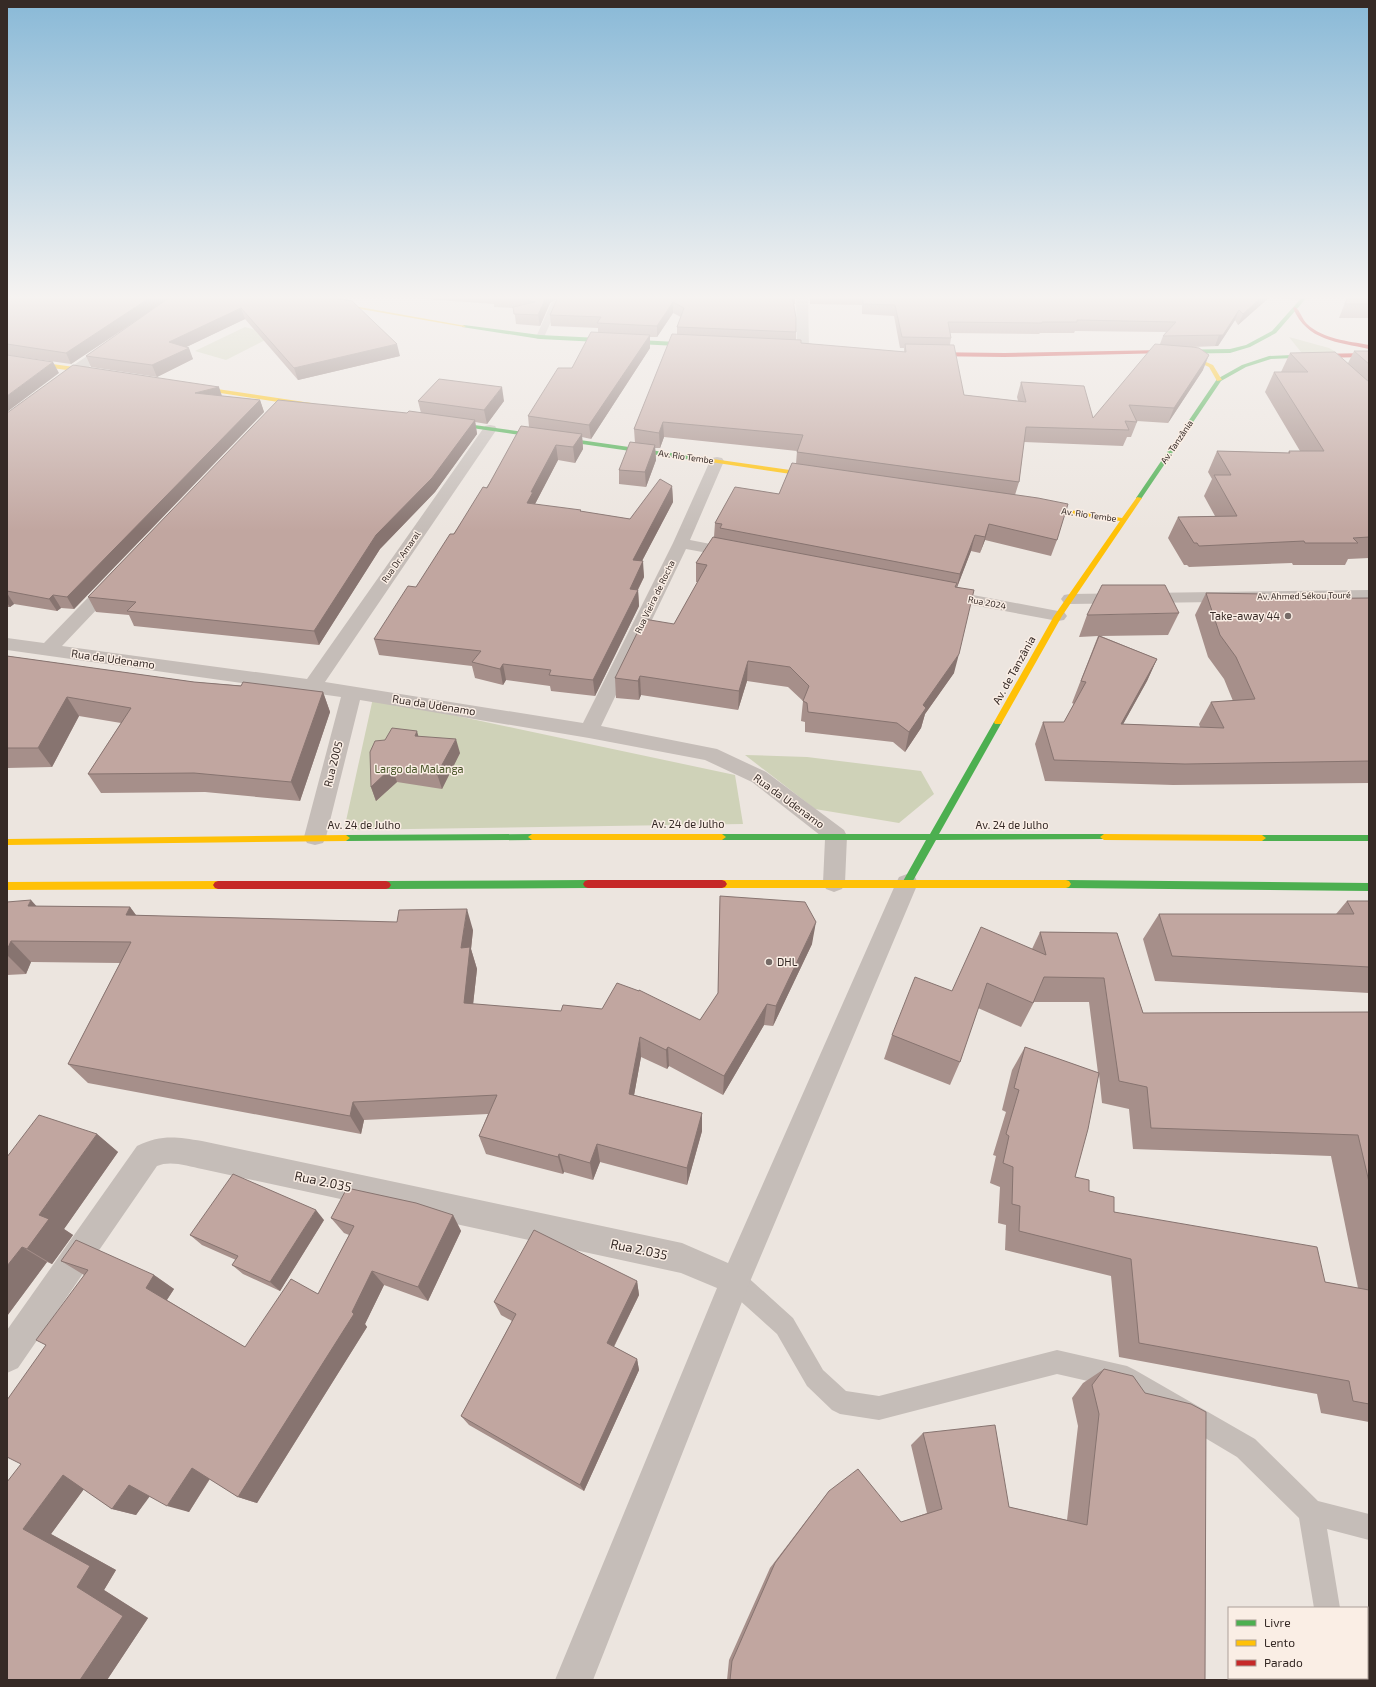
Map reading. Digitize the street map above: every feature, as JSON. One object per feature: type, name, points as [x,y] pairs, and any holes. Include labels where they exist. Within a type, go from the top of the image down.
[{"type":"main road","points":[[1215,374],[1219,380]]},
{"type":"main road","name":"Av. Tanzânia","points":[[1124,520],[1219,380],[1231,374]]},
{"type":"main road","points":[[184,386],[278,406],[322,406]]},
{"type":"main road","name":"Av. Rio Tembe","points":[[437,422],[827,477]]},
{"type":"main road","name":"Av. Rio Tembe","points":[[1030,506],[1124,520]]},
{"type":"main road","name":"Av. de Tanzânia","points":[[907,883],[1058,616],[1124,520]]},
{"type":"main road","name":"Av. 24 de Julho","points":[[7,842],[314,837],[836,836],[1369,838]]},
{"type":"main road","points":[[7,886],[907,883],[1369,887]]},
{"type":"street","points":[[45,393],[70,374]]},
{"type":"street","name":"Rua Dr. Amaral","points":[[312,686],[490,429]]},
{"type":"street","name":"Rua Vieira de Rocha","points":[[589,731],[681,543],[717,461]]},
{"type":"street","points":[[681,543],[752,557]]},
{"type":"street","points":[[48,650],[125,570]]},
{"type":"street","name":"Rua 2024","points":[[924,590],[1058,616]]},
{"type":"street","name":"Av. Ahmed Sékou Touré","points":[[1070,599],[1369,595]]},
{"type":"street","name":"Rua da Udenamo","points":[[7,644],[352,692],[589,731],[710,754],[760,777],[836,836]]},
{"type":"street","name":"Rua 2005","points":[[314,837],[352,692]]},
{"type":"street","points":[[834,883],[836,836]]},
{"type":"street","points":[[574,1680],[735,1281],[907,883]]},
{"type":"street","name":"Rua 2.035","points":[[7,1356],[147,1156],[155,1151],[164,1149],[202,1154],[682,1258],[735,1281]]},
{"type":"lane","points":[[735,1281],[785,1326],[816,1378],[840,1402],[879,1408],[1057,1362],[1127,1378],[1246,1448],[1311,1512],[1369,1527]]},
{"type":"lane","points":[[1311,1512],[1327,1607]]},
{"type":"green space","name":"Largo da Malanga","points":[[373,698],[735,775],[743,824],[344,830]]},
{"type":"green space","points":[[745,755],[807,757],[921,771],[934,794],[899,823],[815,809]]},
{"type":"building","points":[[7,374],[37,374],[7,396]]},
{"type":"building","points":[[61,374],[131,374],[219,387],[195,393],[260,400],[67,597],[53,595],[49,599],[7,591],[7,413]]},
{"type":"building","points":[[554,374],[624,374],[589,425],[528,416]]},
{"type":"building","points":[[656,374],[960,374],[964,395],[1026,402],[1021,382],[1084,386],[1093,418],[1130,374],[1197,374],[1174,408],[1129,405],[1137,422],[1125,421],[1129,430],[1026,427],[1019,482],[797,452],[803,435],[663,422],[659,433],[634,429]]},
{"type":"building","points":[[1275,374],[1360,374],[1369,382],[1369,537],[1353,538],[1358,543],[1305,543],[1304,541],[1199,546],[1197,543],[1194,543],[1178,517],[1237,516],[1214,475],[1231,475],[1217,451],[1290,453],[1289,451],[1324,451]]},
{"type":"building","points":[[439,379],[502,387],[484,410],[418,401]]},
{"type":"building","points":[[278,400],[407,413],[409,411],[475,420],[432,478],[376,535],[314,631],[127,611],[136,602],[88,597]]},
{"type":"building","points":[[521,426],[582,434],[573,447],[556,445],[531,492],[533,492],[527,503],[581,510],[580,511],[630,519],[660,479],[672,486],[633,560],[643,561],[630,589],[638,590],[593,680],[549,675],[551,670],[503,664],[500,669],[472,662],[481,651],[374,639],[408,586],[416,587],[450,534],[454,534],[483,487],[487,488]]},
{"type":"building","points":[[630,442],[655,445],[645,472],[619,470]]},
{"type":"building","points":[[792,463],[1038,498],[1068,504],[1057,540],[989,524],[985,537],[975,535],[960,574],[720,528],[722,524],[715,523],[735,487],[779,494]]},
{"type":"building","points":[[713,537],[957,583],[955,587],[974,590],[959,654],[923,705],[926,708],[909,732],[897,723],[808,712],[807,703],[803,701],[809,686],[790,667],[748,661],[739,691],[640,676],[638,681],[615,678],[644,619],[674,624],[707,565],[696,563]]},
{"type":"building","points":[[1102,585],[1165,585],[1179,613],[1087,615]]},
{"type":"building","points":[[1206,593],[1265,594],[1266,599],[1369,598],[1369,761],[1185,764],[1054,760],[1043,722],[1064,722],[1086,682],[1081,681],[1099,636],[1157,659],[1121,724],[1224,728],[1211,702],[1255,699],[1236,657],[1220,635]]},
{"type":"building","points":[[7,656],[194,682],[241,686],[243,682],[323,692],[291,782],[194,773],[88,774],[131,708],[67,697],[38,748],[7,748]]},
{"type":"building","points":[[392,728],[417,731],[415,736],[456,739],[437,774],[392,767],[371,787],[370,752],[375,741],[385,740]]},
{"type":"building","points":[[720,896],[805,902],[816,922],[776,1006],[767,1004],[724,1076],[668,1047],[666,1050],[640,1037],[629,1094],[702,1113],[687,1168],[597,1144],[590,1163],[559,1154],[558,1157],[479,1136],[497,1095],[353,1102],[350,1116],[68,1064],[131,942],[11,941],[7,950],[7,902],[31,900],[28,906],[130,907],[126,915],[397,922],[399,910],[467,909],[461,948],[470,947],[464,1003],[561,1011],[563,1005],[602,1009],[617,983],[639,990],[700,1020],[718,993]]},
{"type":"building","points":[[1347,901],[1369,901],[1369,967],[1172,956],[1159,914],[1354,914]]},
{"type":"building","points":[[981,927],[1046,955],[1040,932],[1117,933],[1143,1013],[1369,1012],[1369,1182],[1358,1135],[1151,1128],[1147,1087],[1119,1081],[1104,978],[1044,977],[1033,1003],[987,983],[960,1062],[892,1035],[915,977],[952,991]]},
{"type":"building","points":[[1025,1047],[1099,1073],[1088,1129],[1075,1177],[1089,1180],[1089,1191],[1114,1197],[1114,1212],[1317,1247],[1325,1282],[1369,1290],[1369,1404],[1353,1401],[1349,1381],[1139,1343],[1131,1259],[1019,1231],[1020,1206],[1012,1204],[1013,1167],[1003,1163],[1009,1136],[1006,1134],[1019,1090],[1014,1088]]},
{"type":"building","points":[[39,1115],[97,1134],[39,1215],[49,1219],[27,1249],[22,1247],[7,1266],[7,1157]]},
{"type":"building","points":[[233,1174],[316,1210],[270,1282],[232,1265],[238,1256],[190,1235]]},
{"type":"building","points":[[347,1188],[416,1203],[453,1215],[418,1287],[372,1271],[352,1312],[354,1314],[238,1497],[192,1468],[167,1506],[129,1485],[112,1509],[63,1475],[23,1529],[90,1566],[77,1587],[123,1616],[80,1680],[7,1680],[7,1482],[21,1464],[7,1457],[7,1400],[46,1345],[36,1340],[88,1270],[61,1261],[76,1240],[154,1275],[146,1288],[245,1347],[291,1279],[318,1294],[354,1226],[331,1218]]},
{"type":"building","points":[[534,1230],[637,1281],[607,1343],[637,1359],[580,1485],[461,1416],[516,1314],[494,1302]]},
{"type":"building","points":[[1104,1369],[1133,1376],[1145,1393],[1191,1404],[1206,1412],[1205,1680],[730,1680],[732,1661],[775,1563],[829,1491],[858,1469],[901,1522],[942,1509],[923,1433],[995,1425],[1009,1507],[1087,1525],[1099,1414],[1092,1385]]},
{"type":"traffic: fast","points":[[1139,498],[1219,380],[1230,374]]},
{"type":"traffic: fast","points":[[446,423],[706,460]]},
{"type":"traffic: fast","points":[[907,883],[998,722]]},
{"type":"traffic: fast","points":[[346,838],[532,837]]},
{"type":"traffic: fast","points":[[722,837],[1104,837]]},
{"type":"traffic: fast","points":[[1262,838],[1369,838]]},
{"type":"traffic: fast","points":[[386,885],[588,884]]},
{"type":"traffic: fast","points":[[1066,884],[1369,887]]},
{"type":"traffic: slow","points":[[1215,374],[1219,380]]},
{"type":"traffic: slow","points":[[190,387],[311,405]]},
{"type":"traffic: slow","points":[[706,460],[818,476]]},
{"type":"traffic: slow","points":[[998,722],[1058,616],[1139,498]]},
{"type":"traffic: slow","points":[[1036,507],[1124,520]]},
{"type":"traffic: slow","points":[[532,837],[722,837]]},
{"type":"traffic: slow","points":[[1104,837],[1262,838]]},
{"type":"traffic: slow","points":[[7,842],[346,838]]},
{"type":"traffic: slow","points":[[722,884],[1066,884]]},
{"type":"traffic: slow","points":[[7,886],[218,885]]},
{"type":"traffic: jam","points":[[588,884],[722,884]]},
{"type":"traffic: jam","points":[[218,885],[386,885]]},
{"type":"place","name":"Take-away 44","points":[[1288,616]]},
{"type":"place","name":"DHL","points":[[769,962]]}]
